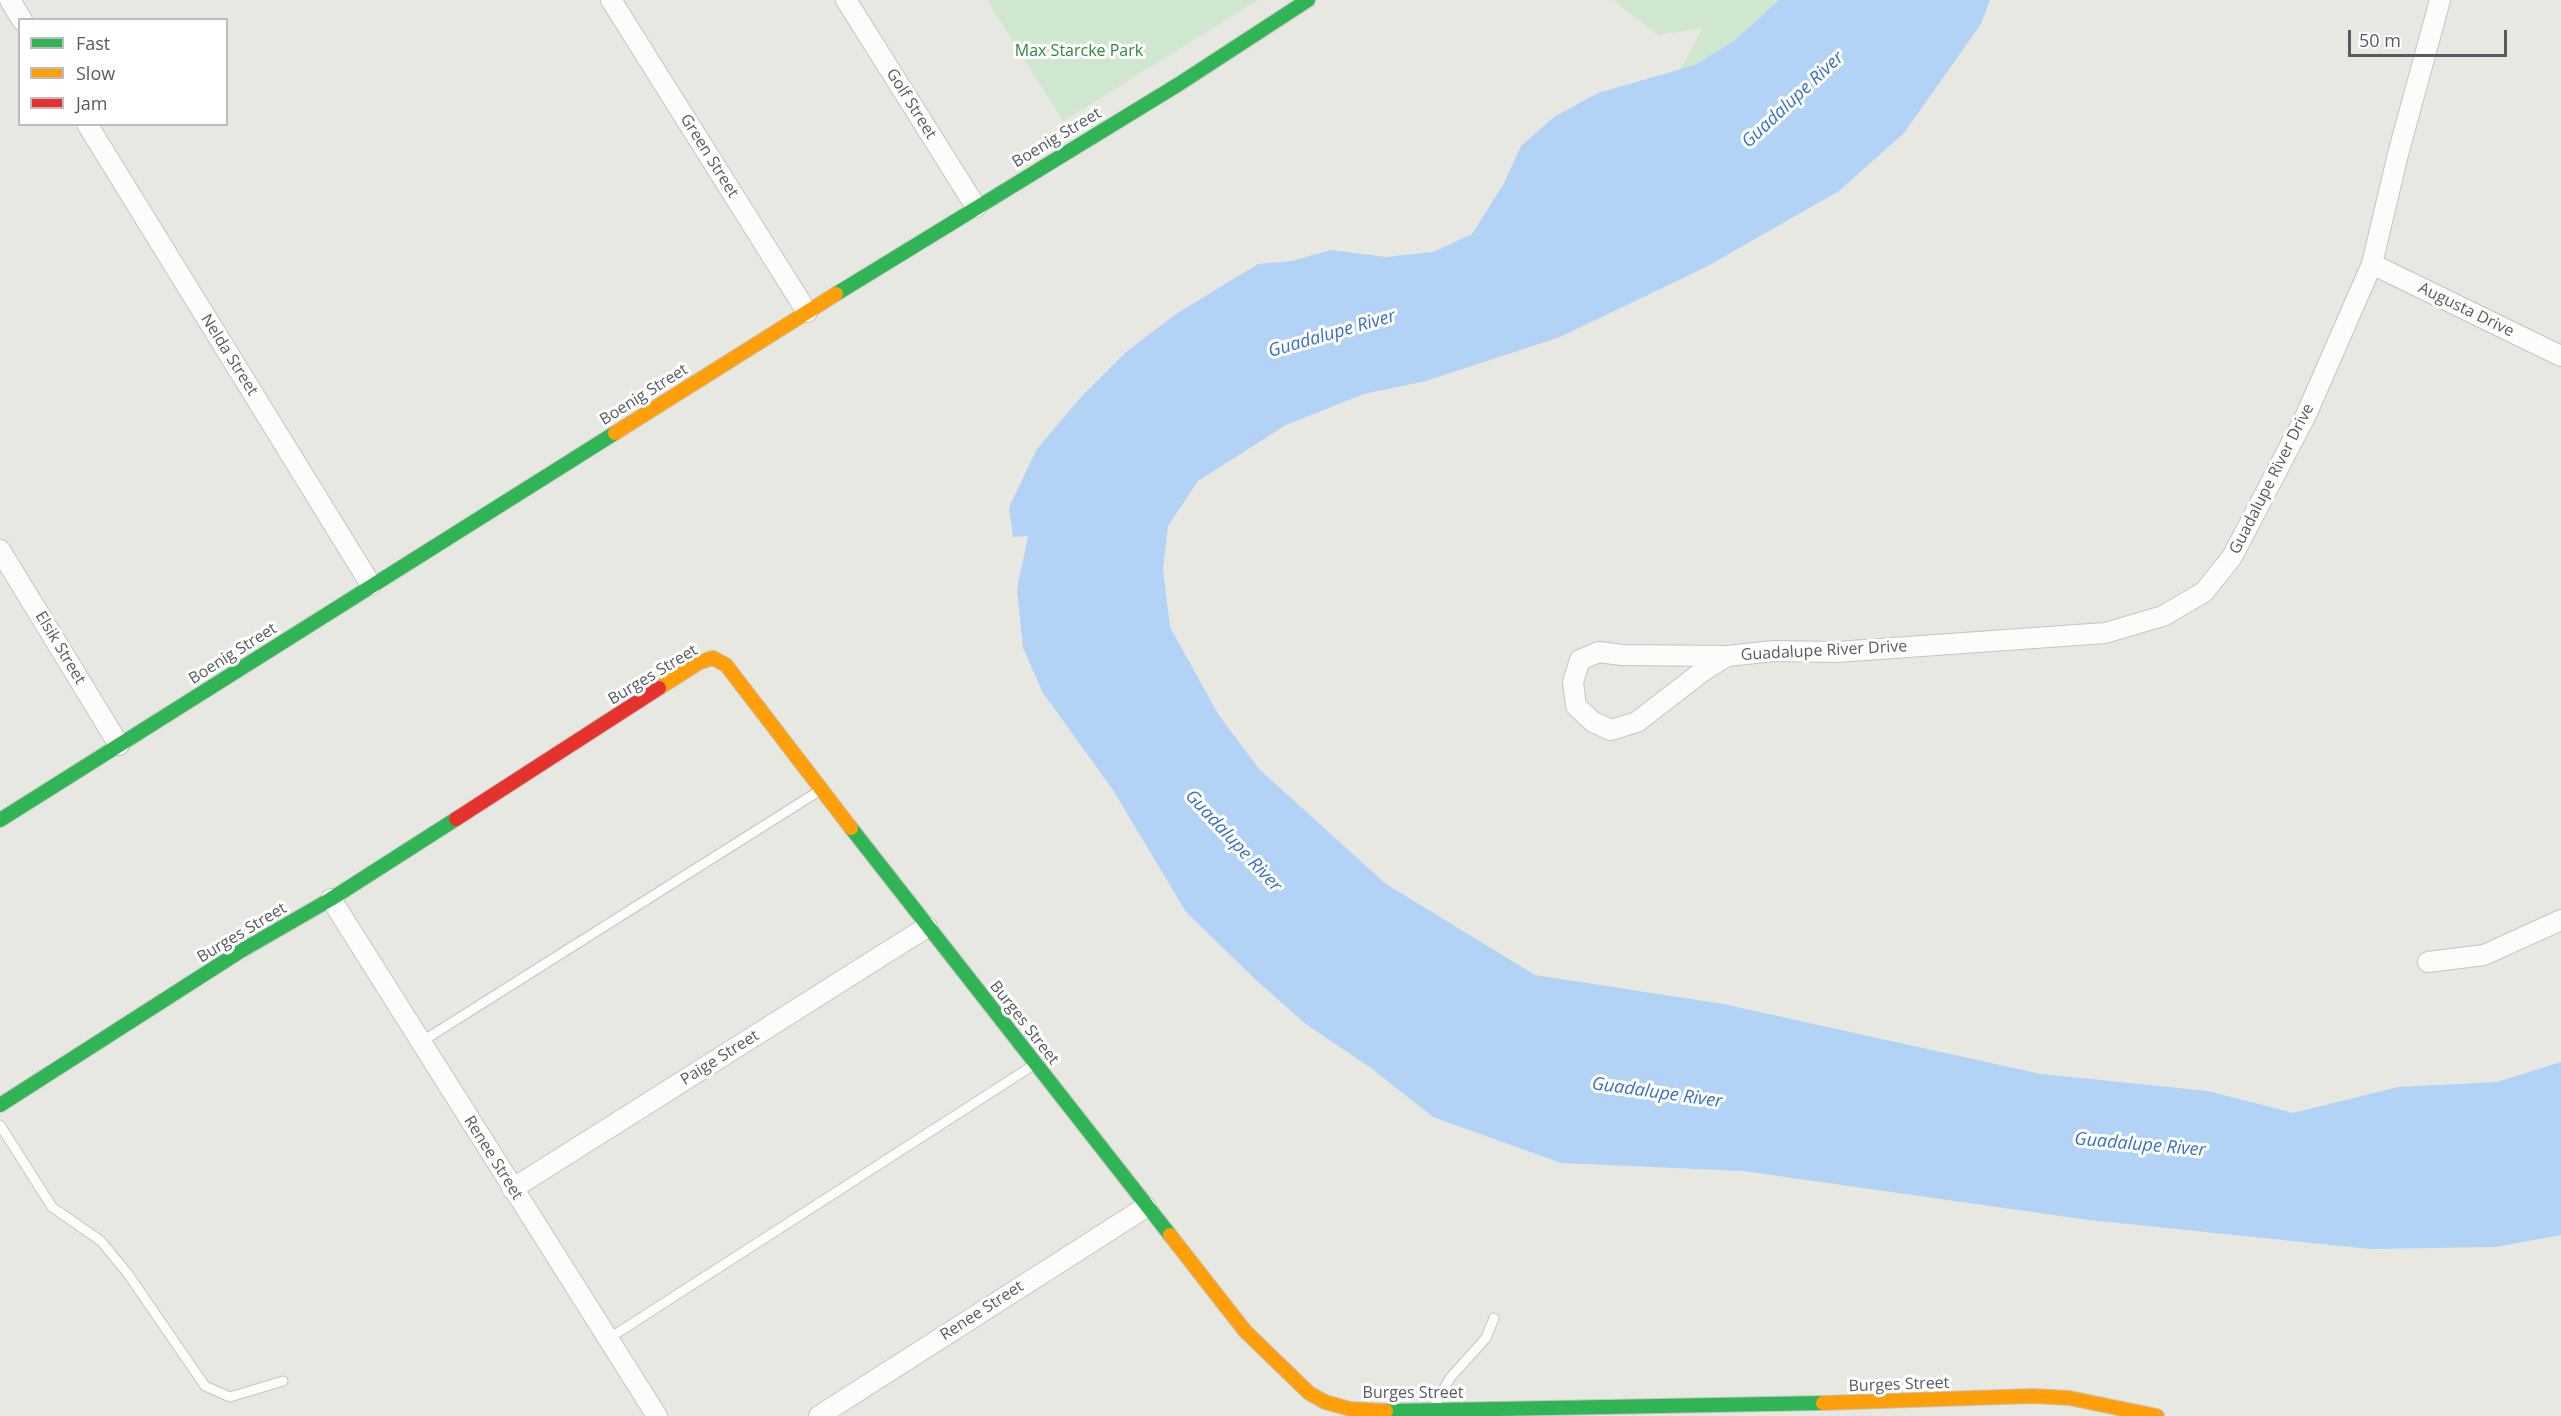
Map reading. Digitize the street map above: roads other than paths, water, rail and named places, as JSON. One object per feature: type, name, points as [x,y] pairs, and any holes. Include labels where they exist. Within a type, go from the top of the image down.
[{"type":"street","points":[[10,0],[21,18]]},
{"type":"street","name":"Green Street","points":[[611,0],[807,312]]},
{"type":"street","name":"Golf Street","points":[[846,0],[976,207]]},
{"type":"street","name":"Boenig Street","points":[[0,819],[371,585],[400,570],[807,312],[1179,84],[1308,0]]},
{"type":"street","name":"Guadalupe River Drive","points":[[1727,656],[1703,671],[1637,722],[1611,730],[1593,722],[1576,706],[1573,682],[1580,660],[1599,652],[1622,656],[1727,656],[1774,651],[1837,652],[2105,633],[2163,616],[2204,592],[2232,557],[2306,415],[2372,264],[2398,154],[2440,0]]},
{"type":"street","name":"Nelda Street","points":[[88,126],[371,585]]},
{"type":"street","name":"Augusta Drive","points":[[2372,264],[2561,356]]},
{"type":"street","name":"Elsik Street","points":[[0,550],[119,745]]},
{"type":"street","name":"Burges Street","points":[[0,1105],[239,952],[331,898],[700,662],[714,658],[726,665],[927,927],[1245,1331],[1309,1393],[1325,1402],[1350,1409],[1432,1410],[1741,1405],[2033,1396],[2069,1398],[2157,1416]]},
{"type":"street","name":"Renee Street","points":[[331,898],[512,1189],[657,1416]]},
{"type":"street","points":[[2428,962],[2484,955],[2561,920]]},
{"type":"street","name":"Paige Street","points":[[512,1189],[927,927]]},
{"type":"street","name":"Renee Street","points":[[819,1416],[1146,1207]]},
{"type":"lane","points":[[421,1042],[821,790]]},
{"type":"lane","points":[[608,1339],[1036,1064]]},
{"type":"lane","points":[[0,1125],[52,1207],[101,1241],[128,1274],[205,1386],[230,1398],[283,1381]]},
{"type":"lane","points":[[1432,1410],[1450,1378],[1486,1338],[1494,1318]]},
{"type":"water","name":"Guadalupe River","points":[[1779,0],[1990,0],[1981,24],[1904,133],[1839,191],[1706,267],[1560,337],[1426,381],[1364,394],[1286,425],[1198,481],[1168,526],[1163,569],[1170,627],[1218,714],[1259,769],[1386,884],[1535,975],[1723,1004],[2041,1074],[2208,1091],[2293,1113],[2398,1087],[2497,1082],[2561,1062],[2561,1235],[2496,1247],[2370,1249],[2089,1220],[1743,1171],[1561,1163],[1433,1117],[1371,1068],[1307,1025],[1256,980],[1186,912],[1113,790],[1043,693],[1023,648],[1017,589],[1028,536],[1013,537],[1009,507],[1037,449],[1081,397],[1126,352],[1176,314],[1258,264],[1292,261],[1331,250],[1386,257],[1433,252],[1472,234],[1503,185],[1521,146],[1554,117],[1598,93],[1695,65],[1734,41]]},
{"type":"park label","name":"Max Starcke Park","points":[[1079,51]]}]
